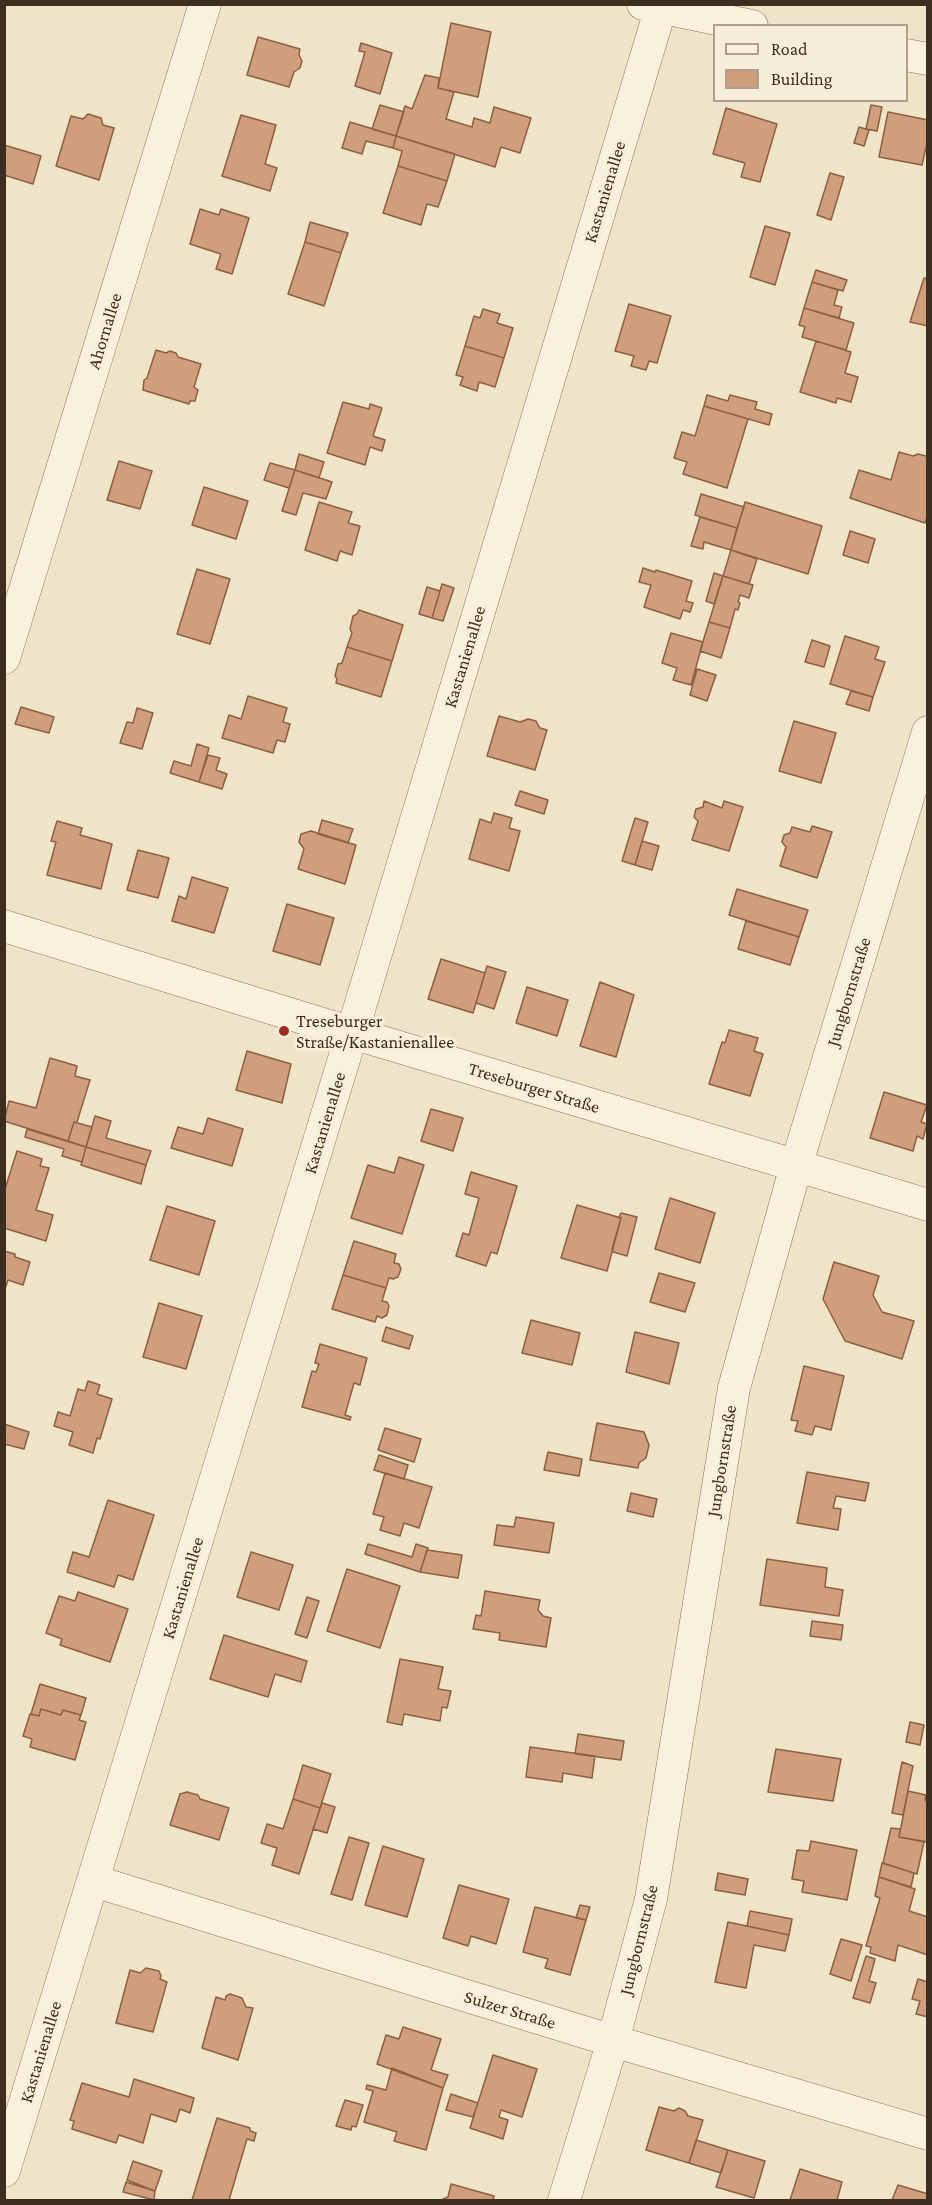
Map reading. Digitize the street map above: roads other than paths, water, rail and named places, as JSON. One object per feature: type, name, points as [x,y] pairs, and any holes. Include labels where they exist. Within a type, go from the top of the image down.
[{"type":"street","name":"Ahornallee","points":[[4,658],[205,4]]},
{"type":"street","points":[[655,6],[742,24]]},
{"type":"street","name":"Kastanienallee","points":[[4,2171],[352,1033],[655,6]]},
{"type":"street","points":[[908,55],[927,59]]},
{"type":"street","name":"Jungbornstraße","points":[[564,2200],[613,2041],[651,1899],[734,1388],[796,1166],[927,732]]},
{"type":"street","name":"Treseburger Straße","points":[[4,926],[927,1205]]},
{"type":"street","name":"Sulzer Straße","points":[[94,1881],[613,2041],[927,2134]]},
{"type":"place","name":"Treseburger Straße/Kastanienallee","points":[[284,1031]]}]
